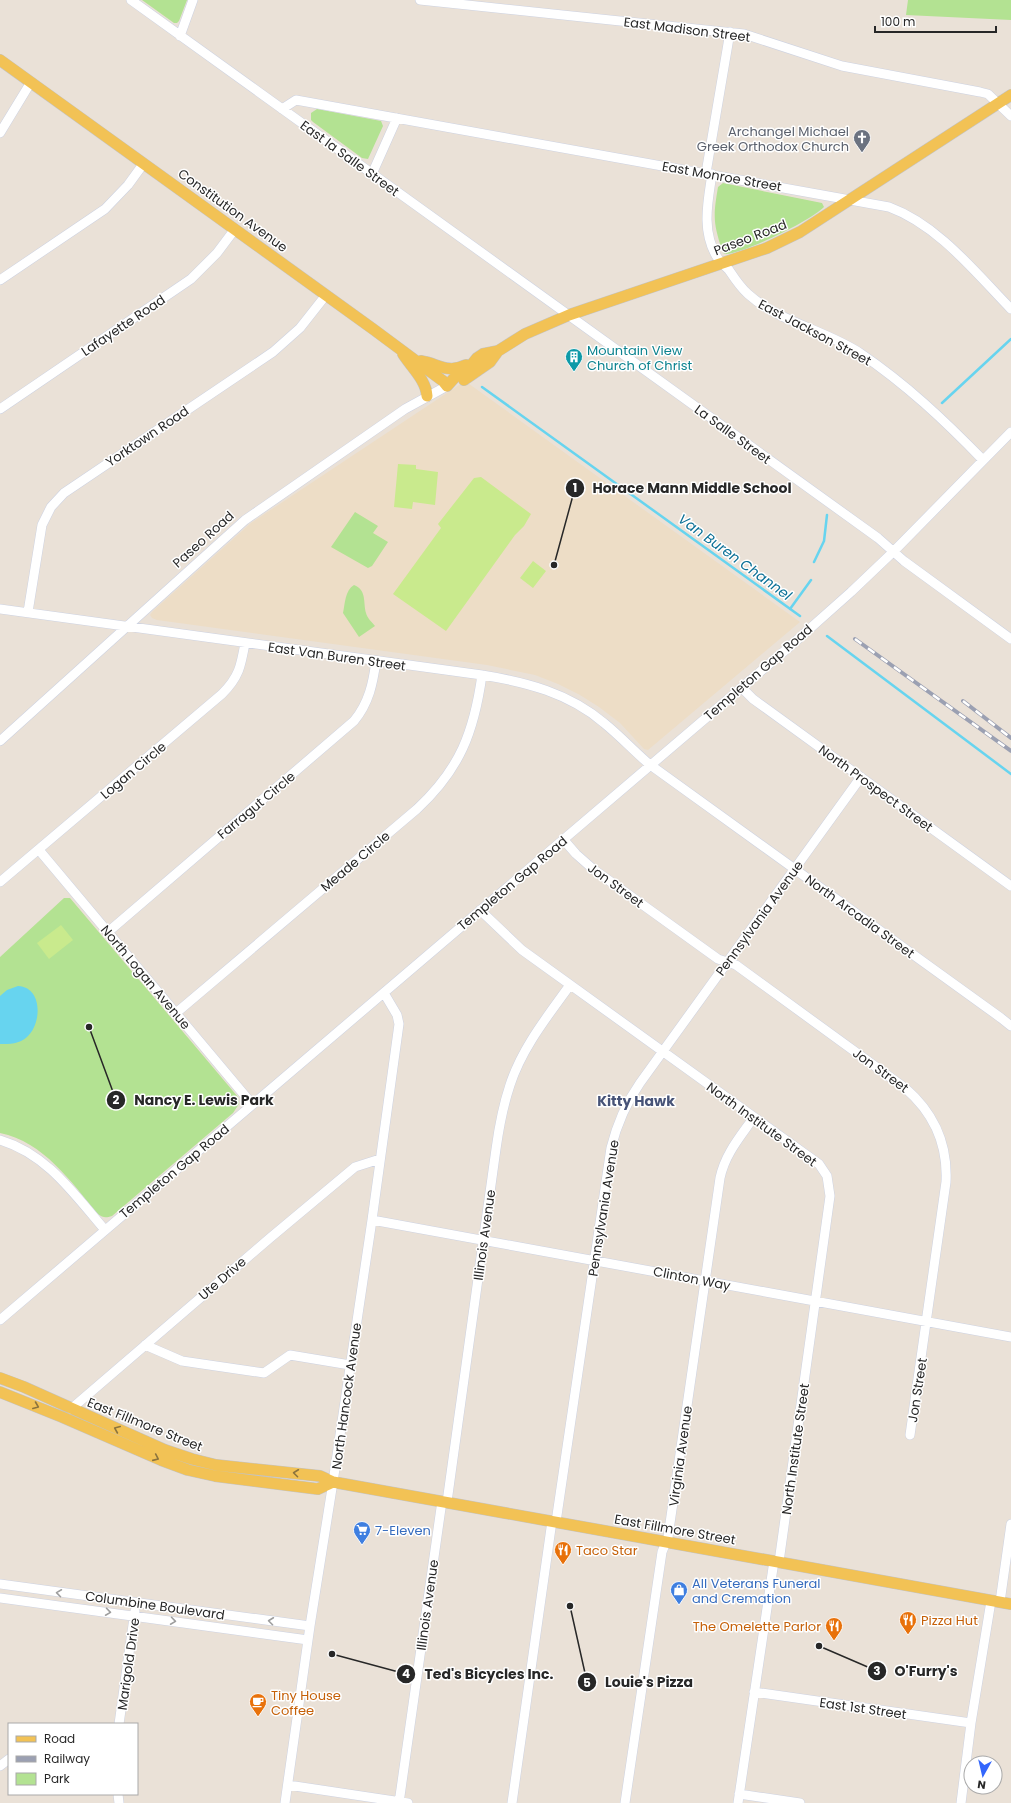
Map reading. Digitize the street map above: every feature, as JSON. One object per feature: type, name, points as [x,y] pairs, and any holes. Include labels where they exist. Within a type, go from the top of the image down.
[{"type":"main road","name":"Constitution Avenue","points":[[0,60],[400,348],[443,381],[447,386]]},
{"type":"main road","name":"Paseo Road","points":[[447,386],[456,376],[468,369],[483,354],[498,351],[525,334],[569,315],[754,253],[788,238],[817,221],[1011,95]]},
{"type":"main road","points":[[400,348],[420,376],[427,389],[427,396]]},
{"type":"main road","name":"Paseo Road","points":[[447,386],[461,382],[490,362],[498,351]]},
{"type":"main road","points":[[415,360],[430,362],[444,369],[452,369],[465,366],[478,358]]},
{"type":"main road","name":"East Fillmore Street","points":[[0,1378],[22,1386],[165,1450],[216,1465],[320,1476],[333,1482],[1011,1604]]},
{"type":"main road","name":"East Fillmore Street","points":[[0,1392],[188,1470],[215,1476],[318,1489],[333,1482]]},
{"type":"street","name":"East la Salle Street","points":[[131,0],[569,315]]},
{"type":"street","points":[[180,36],[193,0]]},
{"type":"street","name":"East Madison Street","points":[[420,0],[730,32],[753,36],[842,66],[988,94],[1011,116]]},
{"type":"street","name":"East Jackson Street","points":[[730,32],[709,174],[706,221],[715,252],[738,284],[758,302],[847,346],[901,383],[945,421],[983,460]]},
{"type":"street","points":[[0,133],[31,82]]},
{"type":"street","name":"East Monroe Street","points":[[282,109],[296,100],[889,207],[924,224],[938,235],[1011,309]]},
{"type":"street","points":[[372,174],[397,118]]},
{"type":"street","points":[[1,278],[105,209],[128,185],[144,163]]},
{"type":"street","name":"Lafayette Road","points":[[0,409],[191,279],[217,253],[235,229]]},
{"type":"street","name":"Yorktown Road","points":[[28,612],[42,525],[45,516],[57,499],[79,481],[272,352],[300,328],[326,295]]},
{"type":"street","name":"La Salle Street","points":[[569,315],[878,538],[893,552],[1011,639]]},
{"type":"street","name":"Paseo Road","points":[[0,741],[245,520],[405,409],[447,386]]},
{"type":"street","name":"Templeton Gap Road","points":[[0,1320],[563,840],[649,764],[742,688],[893,552],[1011,432]]},
{"type":"street","name":"East Van Buren Street","points":[[0,609],[482,675],[536,686],[566,698],[604,722],[649,764]]},
{"type":"street","name":"Logan Circle","points":[[0,882],[222,694],[236,679],[240,670],[245,643]]},
{"type":"street","name":"Farragut Circle","points":[[108,932],[354,721],[362,711],[367,701],[371,689],[376,660]]},
{"type":"street","name":"Meade Circle","points":[[176,1013],[417,809],[441,785],[459,757],[466,742],[476,712],[482,675]]},
{"type":"street","name":"North Prospect Street","points":[[742,688],[753,699],[1011,886]]},
{"type":"street","name":"North Arcadia Street","points":[[649,764],[1011,1026]]},
{"type":"street","name":"Pennsylvania Avenue","points":[[512,1803],[611,1148],[619,1120],[631,1096],[861,777]]},
{"type":"street","name":"Jon Street","points":[[563,840],[593,869],[718,958],[738,967],[906,1088],[923,1104],[935,1123],[945,1153],[947,1172],[910,1436]]},
{"type":"street","name":"North Logan Avenue","points":[[39,850],[252,1104]]},
{"type":"street","name":"North Institute Street","points":[[480,910],[522,950],[819,1164],[828,1180],[830,1196],[816,1301],[777,1561],[754,1692],[739,1799]]},
{"type":"street","name":"Illinois Avenue","points":[[402,1803],[444,1502],[484,1241],[496,1149],[510,1086],[529,1044],[570,985]]},
{"type":"street","name":"North Hancock Avenue","points":[[285,1803],[310,1626],[372,1220],[399,1024],[397,1015],[384,993]]},
{"type":"street","name":"Virginia Avenue","points":[[625,1803],[662,1552],[666,1543],[722,1167],[729,1153],[754,1117]]},
{"type":"street","points":[[0,1140],[33,1154],[57,1174],[105,1230]]},
{"type":"street","name":"Ute Drive","points":[[71,1409],[355,1167],[380,1159]]},
{"type":"street","name":"Clinton Way","points":[[372,1220],[1011,1337]]},
{"type":"street","points":[[145,1345],[182,1361],[264,1373],[290,1355],[350,1365]]},
{"type":"street","points":[[961,1803],[972,1724],[1011,1524]]},
{"type":"street","name":"Columbine Boulevard","points":[[0,1584],[310,1626]]},
{"type":"street","name":"Columbine Boulevard","points":[[0,1598],[308,1640]]},
{"type":"street","name":"Marigold Drive","points":[[119,1723],[136,1603]]},
{"type":"street","name":"East 1st Street","points":[[754,1692],[972,1724]]},
{"type":"street","points":[[0,1766],[8,1760]]},
{"type":"street","points":[[288,1785],[402,1803]]},
{"type":"street","points":[[739,1799],[800,1803]]},
{"type":"shaded area","points":[[465,381],[800,622],[648,750],[644,749],[620,723],[599,707],[558,684],[535,675],[487,665],[157,620],[152,618],[150,615],[153,611],[251,523]]},
{"type":"green space","points":[[142,0],[187,0],[179,21],[174,23]]},
{"type":"green space","points":[[908,0],[1011,0],[1011,20],[906,15]]},
{"type":"green space","points":[[317,109],[381,121],[383,126],[368,159],[362,158],[313,122],[311,120],[311,113]]},
{"type":"green space","points":[[723,183],[822,203],[824,207],[792,228],[761,243],[735,253],[726,254],[723,253],[717,234],[715,220],[715,206],[718,187]]},
{"type":"green space","points":[[398,464],[416,465],[416,469],[438,472],[435,505],[413,502],[412,509],[394,507]]},
{"type":"green space","points":[[481,477],[531,514],[524,526],[515,535],[446,631],[393,594],[441,528],[438,524],[474,478]]},
{"type":"green space","points":[[355,512],[378,526],[373,533],[388,542],[372,566],[368,568],[331,547]]},
{"type":"green space","points":[[533,561],[546,571],[533,588],[520,578]]},
{"type":"green space","points":[[354,585],[363,593],[368,618],[375,626],[359,637],[343,613],[347,594]]},
{"type":"green space","points":[[64,898],[70,898],[238,1097],[239,1104],[233,1113],[112,1216],[108,1217],[103,1217],[98,1214],[67,1177],[43,1154],[16,1138],[0,1133],[0,957]]},
{"type":"green space","points":[[61,925],[73,940],[49,959],[37,943]]},
{"type":"water","points":[[18,986],[26,988],[36,999],[38,1007],[35,1024],[32,1031],[21,1041],[0,1044],[0,996],[7,990]]},
{"type":"waterway","points":[[942,403],[1011,339]]},
{"type":"waterway","name":"Van Buren Channel","points":[[482,387],[800,616]]},
{"type":"waterway","points":[[814,562],[824,541],[827,515]]},
{"type":"waterway","points":[[790,609],[811,580]]},
{"type":"waterway","name":"Van Buren Channel","points":[[827,636],[1011,774]]},
{"type":"railway","points":[[855,639],[1011,751]]},
{"type":"railway","points":[[963,701],[1011,738]]},
{"type":"place","name":"Archangel Michael Greek Orthodox Church","points":[[862,153]]},
{"type":"place","name":"Mountain View Church of Christ","points":[[574,372]]},
{"type":"place","name":"Horace Mann Middle School","points":[[554,565]]},
{"type":"place","name":"Nancy E. Lewis Park","points":[[89,1027]]},
{"type":"place","name":"7-Eleven","points":[[362,1545]]},
{"type":"place","name":"Taco Star","points":[[563,1565]]},
{"type":"place","name":"All Veterans Funeral and Cremation","points":[[679,1605]]},
{"type":"place","name":"Louie's Pizza","points":[[570,1606]]},
{"type":"place","name":"Pizza Hut","points":[[908,1635]]},
{"type":"place","name":"The Omelette Parlor","points":[[834,1641]]},
{"type":"place","name":"O'Furry's","points":[[819,1646]]},
{"type":"place","name":"Ted's Bicycles Inc.","points":[[332,1654]]},
{"type":"place","name":"Tiny House Coffee","points":[[258,1717]]},
{"type":"district","name":"Kitty Hawk","points":[[636,1101]]}]
